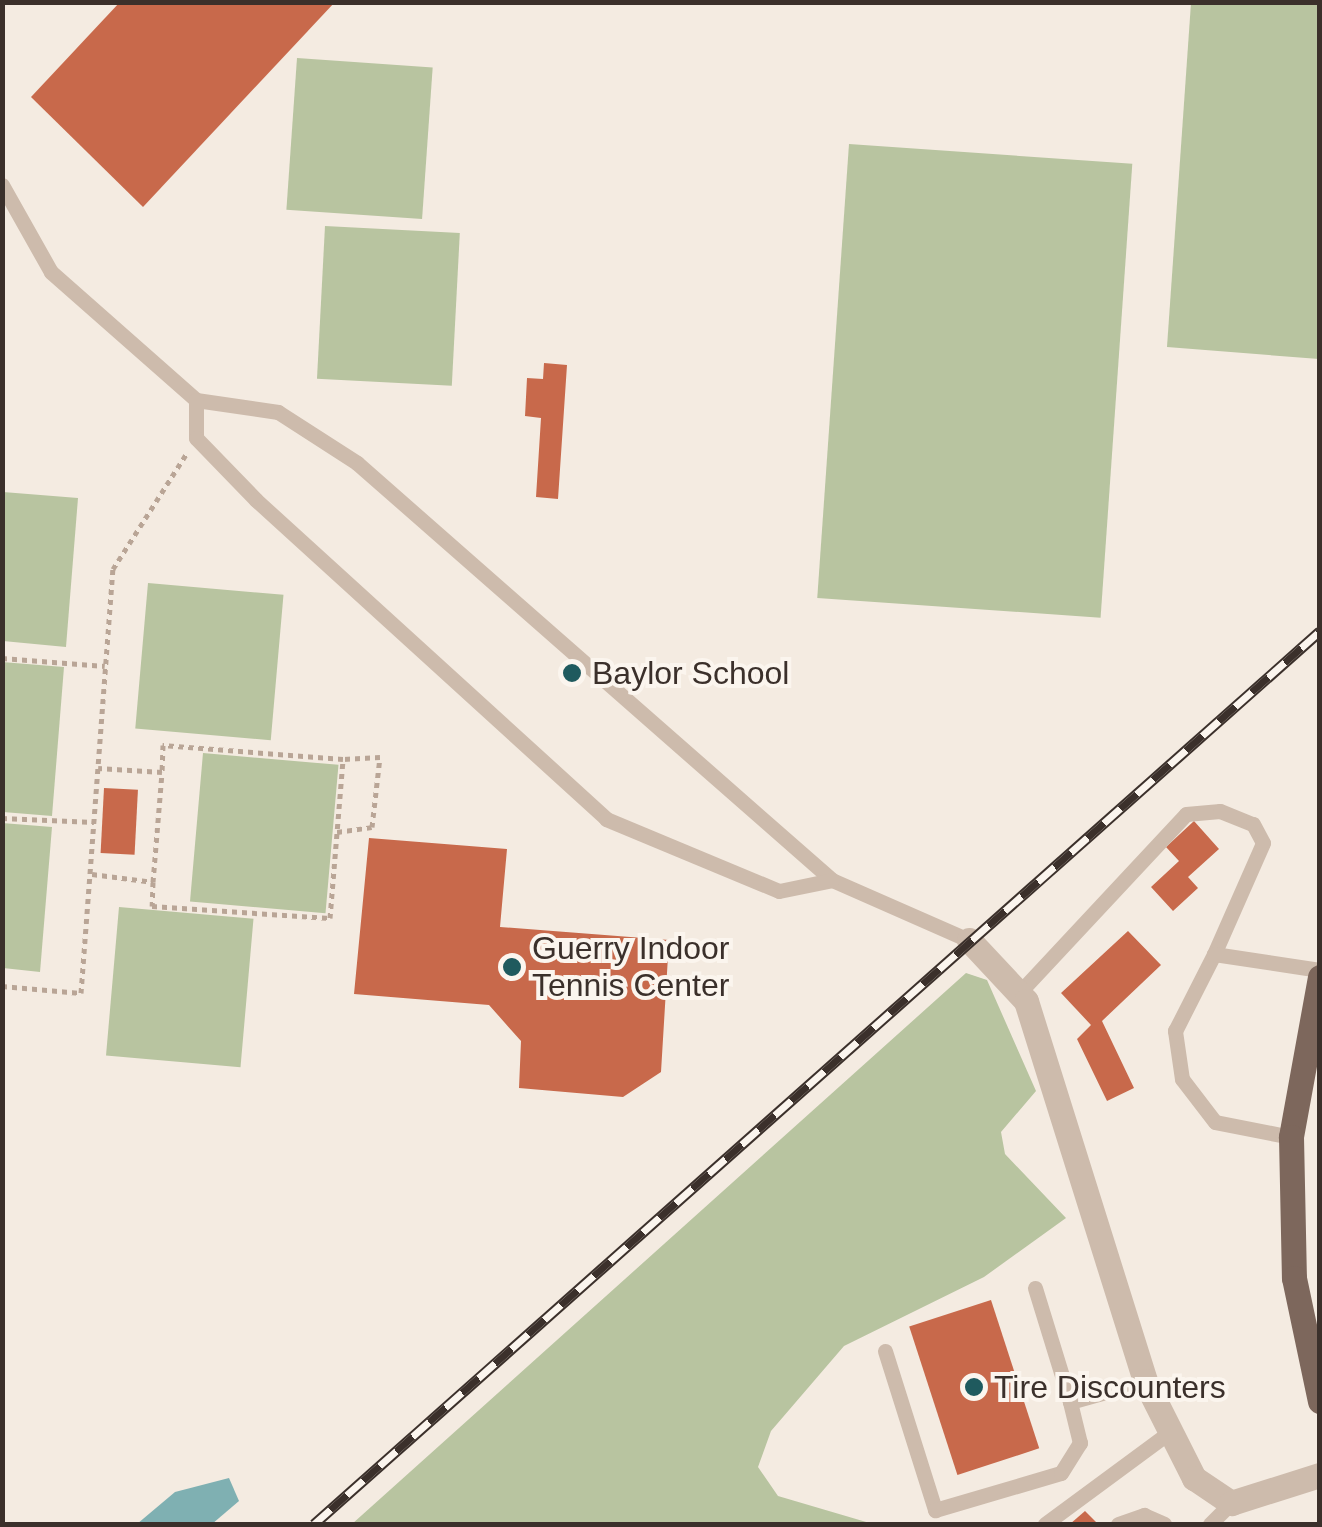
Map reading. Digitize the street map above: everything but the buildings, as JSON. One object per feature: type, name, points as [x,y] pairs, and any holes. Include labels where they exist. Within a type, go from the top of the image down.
[{"type":"main road","points":[[1320,973],[1291,1137],[1294,1278],[1320,1402]]},
{"type":"street","points":[[969,940],[1020,992],[1060,1087],[1145,1381],[1167,1434],[1194,1478],[1231,1503],[1320,1475]]},
{"type":"lane","points":[[2,185],[51,272],[196,400],[278,412],[357,463],[832,880],[969,940]]},
{"type":"lane","points":[[196,400],[196,438],[606,819],[779,891],[832,880]]},
{"type":"lane","points":[[1020,992],[1186,814],[1220,811],[1253,824],[1263,843],[1175,1031],[1182,1078],[1215,1122],[1291,1137]]},
{"type":"lane","points":[[1214,954],[1320,973]]},
{"type":"lane","points":[[885,1351],[935,1510],[1061,1473],[1080,1443],[1035,1288]]},
{"type":"lane","points":[[1070,1402],[1145,1381]]},
{"type":"lane","points":[[1045,1524],[1167,1434]]},
{"type":"lane","points":[[1210,1524],[1231,1503]]},
{"type":"lane","points":[[1118,1524],[1144,1515],[1164,1524]]},
{"type":"path","points":[[2,986],[81,993],[113,570],[196,438]]},
{"type":"path","points":[[2,658],[106,666]]},
{"type":"path","points":[[337,832],[372,827],[380,756],[343,760],[163,745],[152,906],[330,918],[337,832],[343,760]]},
{"type":"path","points":[[98,768],[162,772]]},
{"type":"path","points":[[2,818],[94,822]]},
{"type":"path","points":[[92,874],[153,882]]},
{"type":"green space","points":[[1191,3],[1319,3],[1319,359],[1167,347]]},
{"type":"green space","points":[[297,58],[433,67],[422,219],[286,210]]},
{"type":"green space","points":[[849,144],[1132,164],[1101,618],[817,598]]},
{"type":"green space","points":[[325,226],[460,233],[452,386],[317,379]]},
{"type":"green space","points":[[3,492],[78,498],[66,647],[3,641]]},
{"type":"green space","points":[[148,583],[283,595],[271,740],[135,728]]},
{"type":"green space","points":[[2,662],[64,667],[52,816],[3,812]]},
{"type":"green space","points":[[203,753],[338,765],[325,913],[190,901]]},
{"type":"green space","points":[[2,823],[52,827],[40,972],[3,968]]},
{"type":"green space","points":[[119,907],[253,919],[241,1067],[106,1055]]},
{"type":"green space","points":[[966,973],[987,980],[1036,1091],[1001,1132],[1005,1154],[1066,1218],[984,1277],[844,1346],[771,1431],[758,1467],[778,1496],[873,1524],[352,1524]]},
{"type":"water","points":[[229,1478],[239,1501],[212,1524],[137,1524],[175,1492]]},
{"type":"railway","points":[[314,1524],[1320,631]]},
{"type":"place","name":"Baylor School","points":[[572,673]]},
{"type":"place","name":"Guerry Indoor Tennis Center","points":[[512,967]]},
{"type":"place","name":"Tire Discounters","points":[[974,1387]]}]
